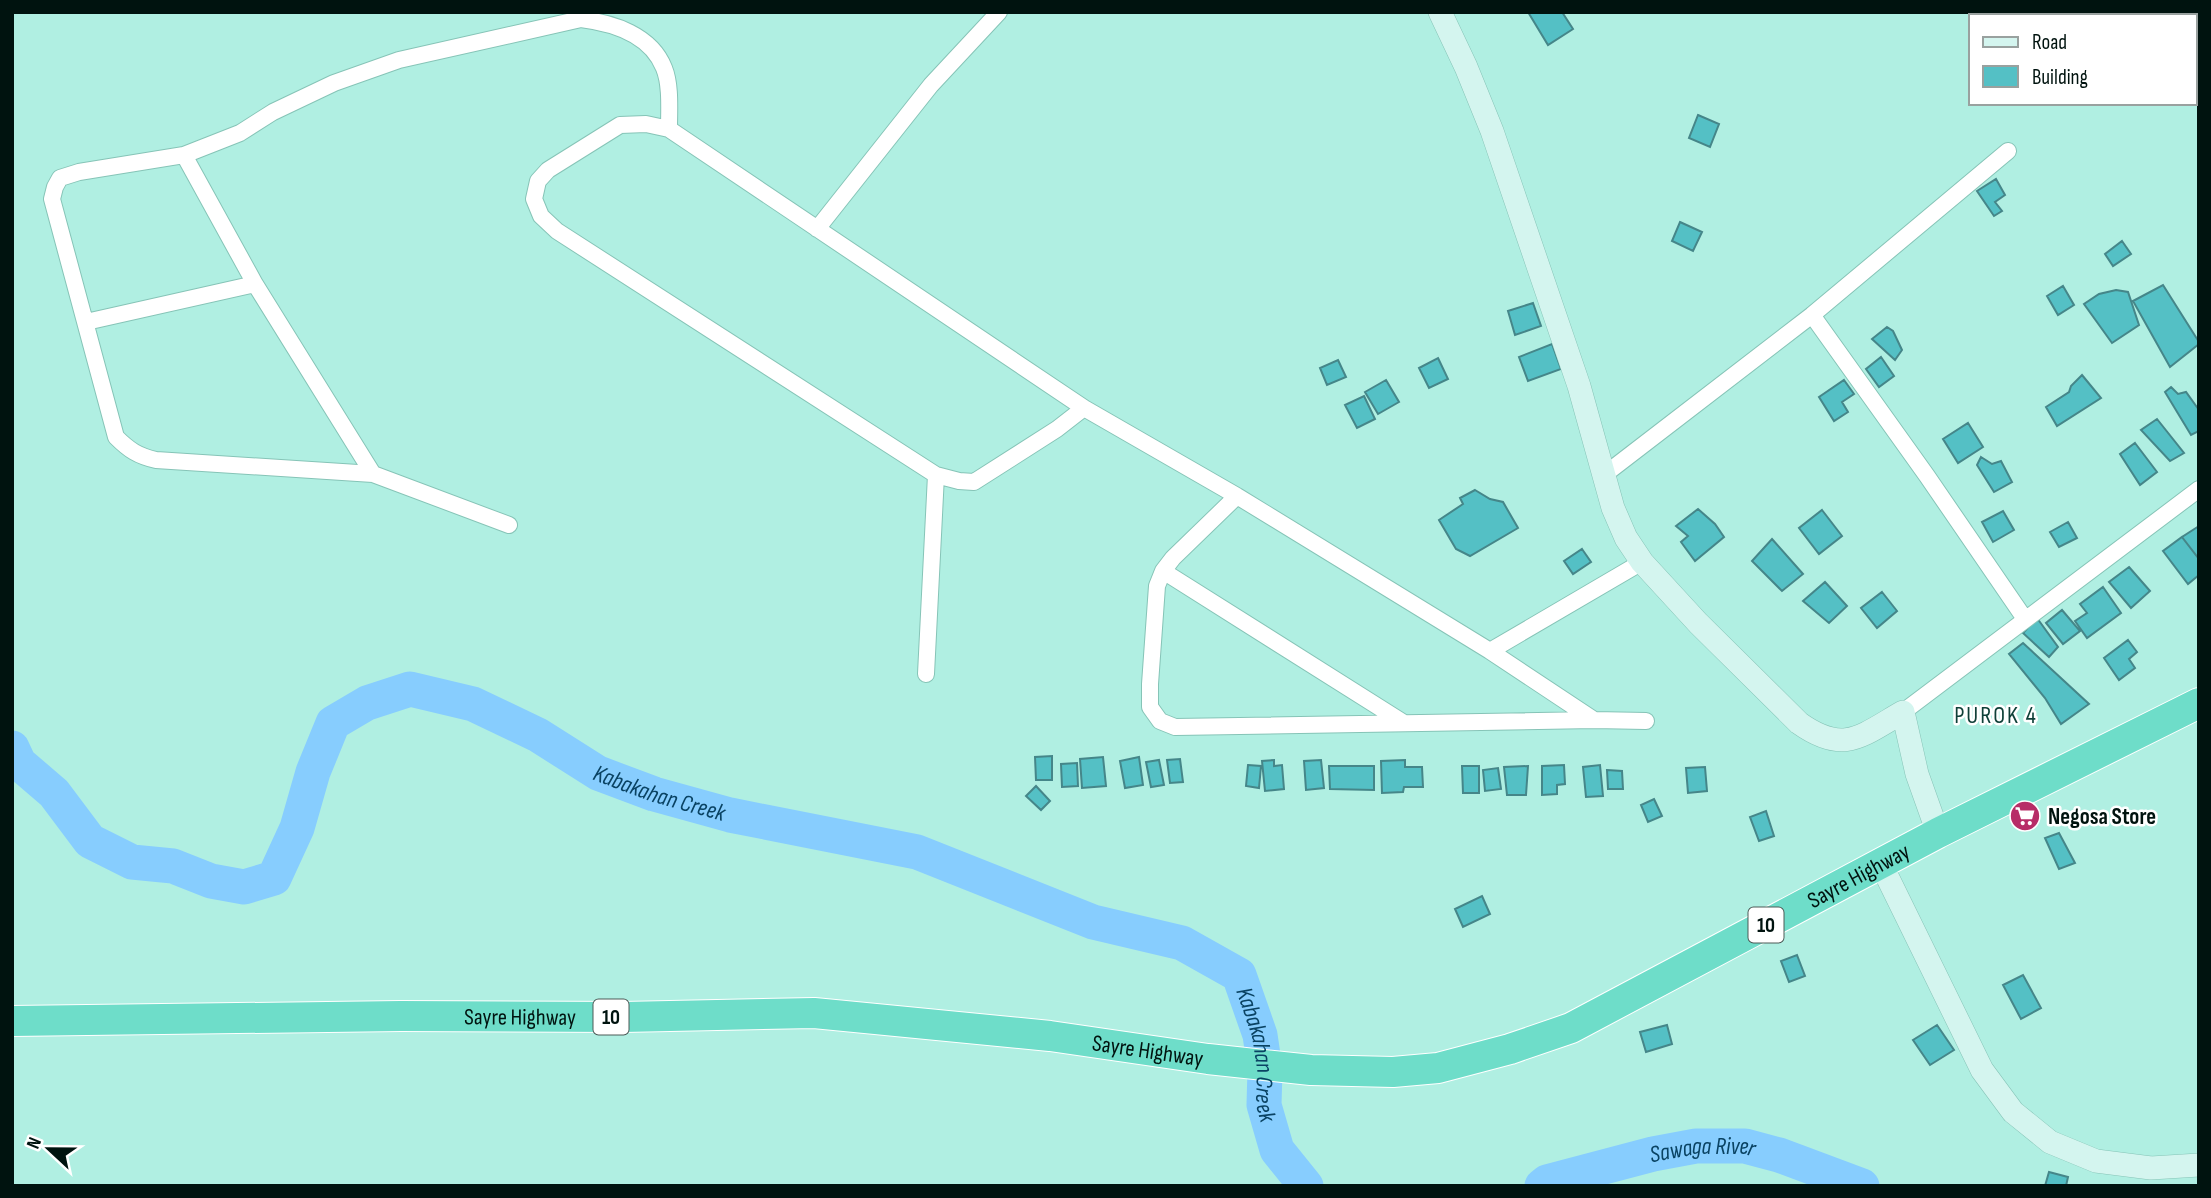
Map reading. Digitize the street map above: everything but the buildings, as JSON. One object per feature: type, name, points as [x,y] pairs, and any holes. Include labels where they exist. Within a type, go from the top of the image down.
[{"type":"highway","name":"Sayre Highway","points":[[12,1021],[814,1013],[1050,1036],[1208,1059],[1311,1070],[1393,1072],[1438,1068],[1510,1049],[1571,1028],[1938,833],[2199,703]]},
{"type":"street","points":[[817,229],[931,85],[999,12]]},
{"type":"street","points":[[1440,12],[1466,66],[1492,131],[1575,373],[1613,508],[1626,538],[1642,562],[1747,672],[1799,723],[1816,735],[1845,741],[1871,731],[1903,712],[2199,489]]},
{"type":"street","points":[[509,525],[373,474],[156,460],[129,450],[116,437],[52,199],[55,187],[60,178],[79,172],[184,155],[240,133],[272,112],[334,83],[399,60],[581,19],[622,27],[650,46],[664,67],[669,129]]},
{"type":"street","points":[[1084,408],[1057,429],[974,482],[936,475],[557,231],[541,216],[534,199],[538,181],[548,170],[620,125],[646,124],[669,129],[1084,408],[1237,496],[1490,651],[1594,720]]},
{"type":"street","points":[[1604,475],[1812,315],[2008,150]]},
{"type":"street","points":[[184,155],[255,284],[373,474]]},
{"type":"street","points":[[86,321],[255,284]]},
{"type":"street","points":[[1812,315],[2025,619]]},
{"type":"street","points":[[926,674],[936,475]]},
{"type":"street","points":[[1237,496],[1173,558],[1163,571],[1157,586],[1150,707],[1160,721],[1175,727],[1646,721]]},
{"type":"street","points":[[1490,651],[1642,562]]},
{"type":"street","points":[[1163,571],[1405,723]]},
{"type":"street","points":[[1903,712],[1917,774],[1938,833]]},
{"type":"street","points":[[1881,864],[1982,1070],[2013,1112],[2050,1142],[2096,1161],[2151,1168],[2199,1165]]},
{"type":"waterway","name":"Kabakahan Creek","points":[[12,748],[19,763],[54,793],[90,841],[132,862],[173,866],[211,881],[244,887],[274,878],[297,828],[313,772],[333,723],[367,703],[410,689],[473,704],[538,735],[598,773],[654,794],[730,815],[917,852],[1093,922],[1182,943],[1239,975],[1260,1035],[1265,1069],[1264,1105],[1277,1150],[1306,1186]]},
{"type":"waterway","name":"Sawaga River","points":[[1542,1186],[1547,1182],[1653,1154],[1696,1146],[1745,1146],[1779,1155],[1862,1186]]},
{"type":"place","name":"Negosa Store","points":[[2025,816]]},
{"type":"district","name":"PUROK 4","points":[[1996,715]]}]
